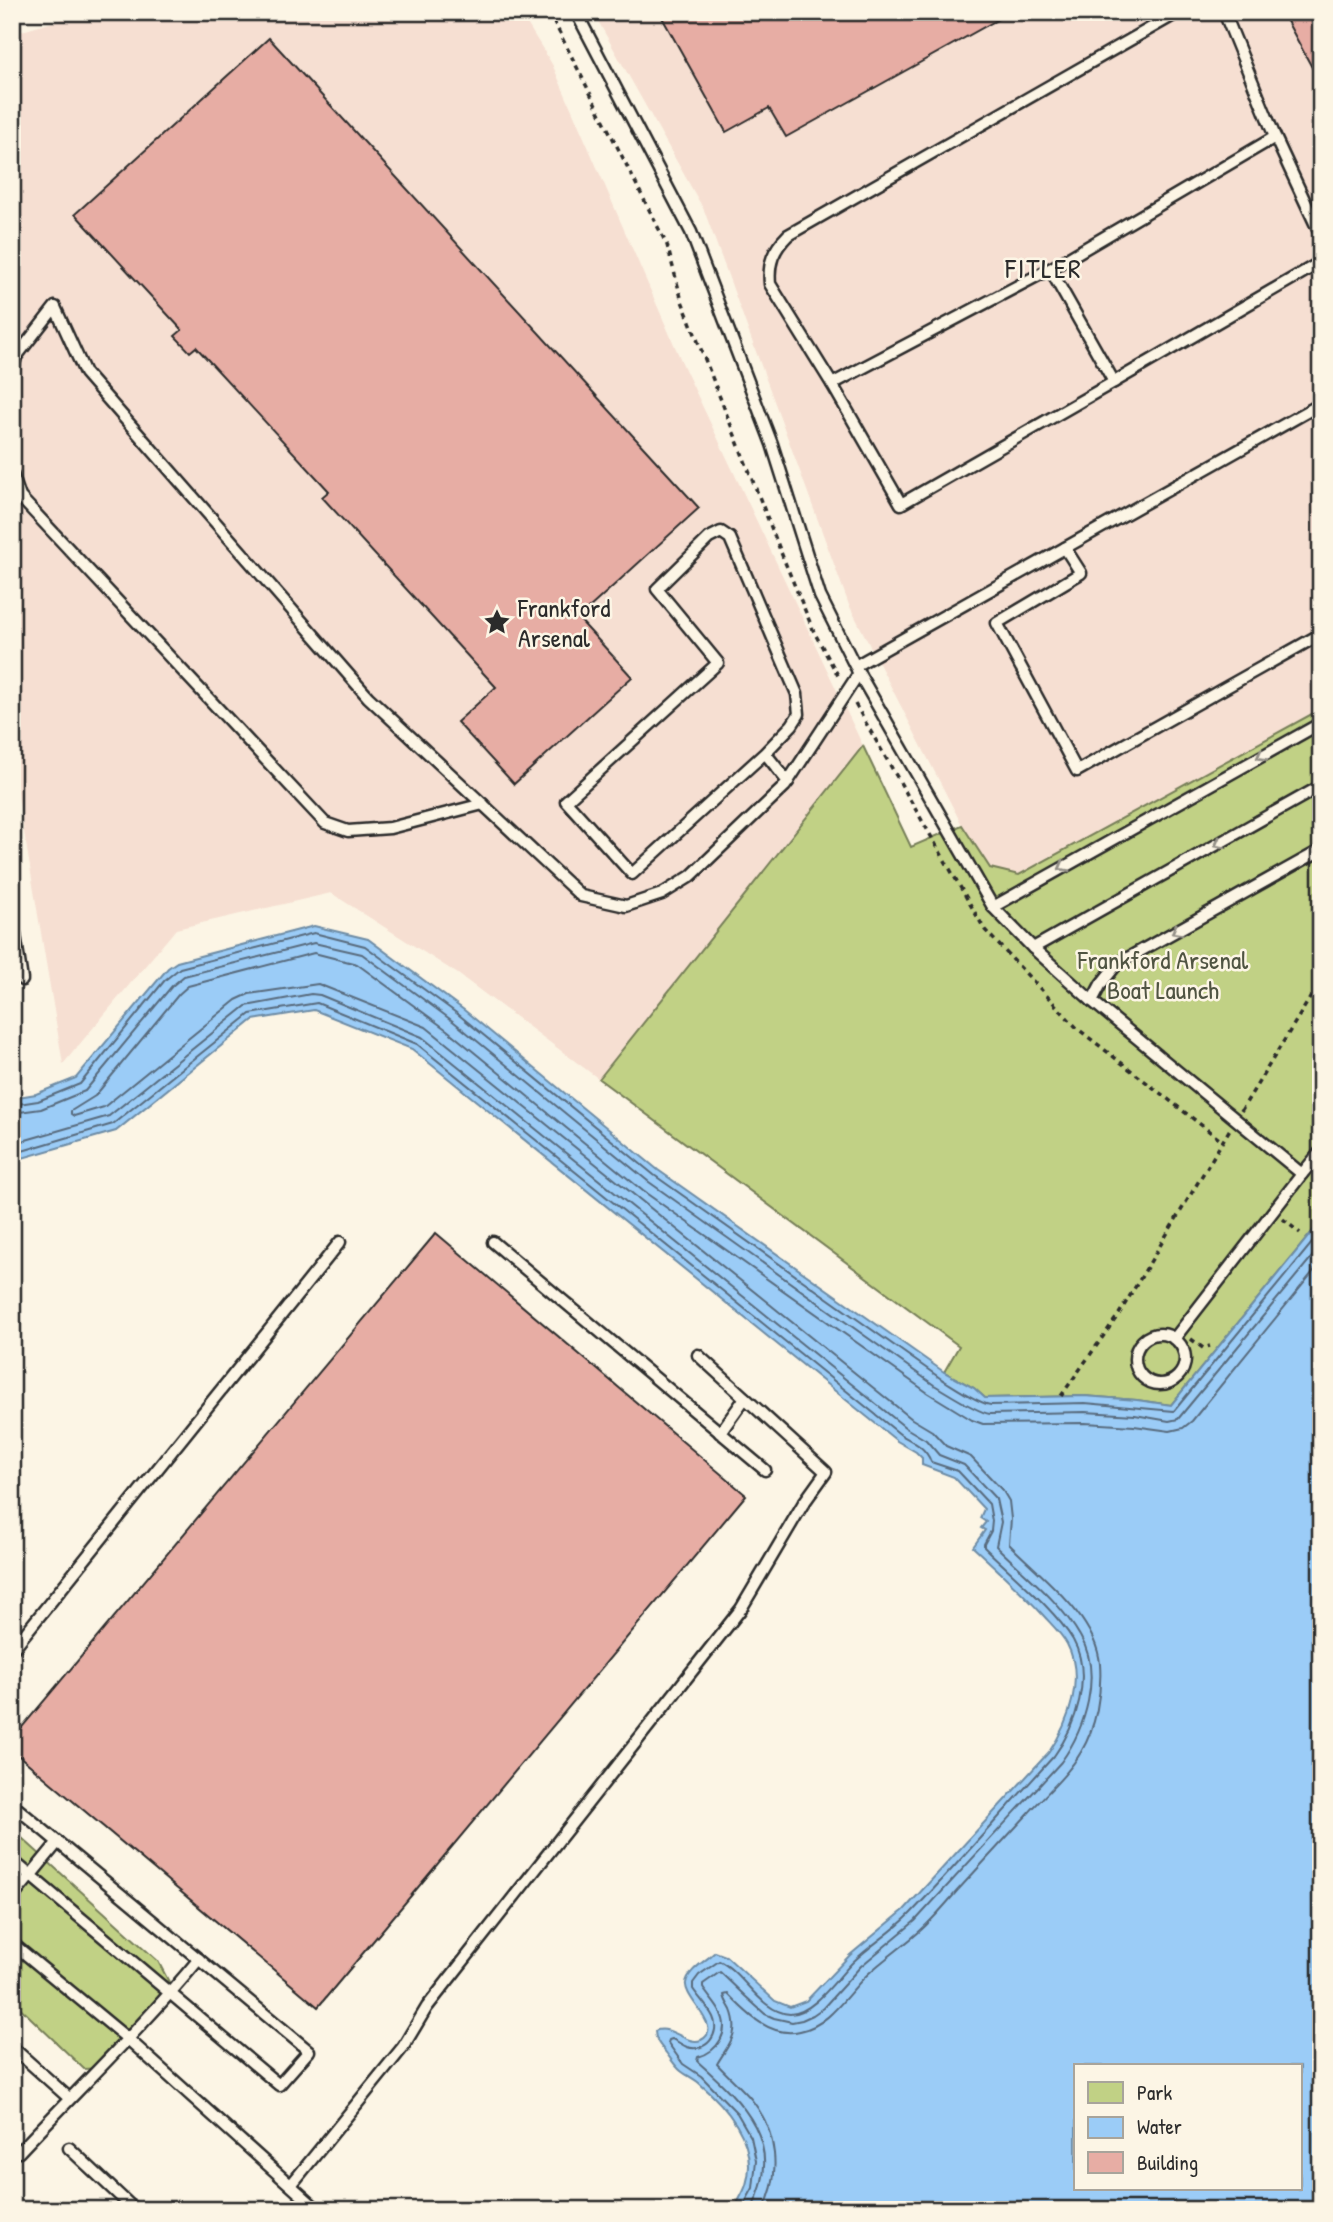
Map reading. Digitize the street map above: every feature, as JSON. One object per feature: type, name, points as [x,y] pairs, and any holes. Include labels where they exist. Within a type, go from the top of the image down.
[{"type":"lane","points":[[576,12],[691,233],[772,444],[820,596],[857,670],[993,907],[1033,948],[1092,1001],[1302,1174]]},
{"type":"lane","points":[[1179,12],[788,235],[778,244],[771,257],[768,270],[770,284],[832,384],[901,504],[1321,262]]},
{"type":"lane","points":[[1224,12],[1275,136],[1321,236]]},
{"type":"lane","points":[[832,384],[1050,269],[1275,136]]},
{"type":"lane","points":[[1050,269],[1114,382]]},
{"type":"lane","points":[[12,373],[16,357],[55,307],[85,373],[368,697],[581,896],[626,906],[662,894],[691,876],[789,782],[857,670],[1065,548],[1319,405],[1321,409]]},
{"type":"lane","points":[[12,474],[20,497],[325,823],[348,831],[390,828],[483,804]]},
{"type":"lane","points":[[721,532],[730,538],[797,694],[799,714],[765,753],[632,874],[566,802],[718,663],[657,589],[709,538],[721,532]]},
{"type":"lane","points":[[1065,548],[1081,573],[997,623],[1077,771],[1321,634]]},
{"type":"lane","points":[[993,907],[1321,723]]},
{"type":"lane","points":[[765,753],[789,782]]},
{"type":"lane","points":[[1033,948],[1321,786]]},
{"type":"lane","points":[[1092,1001],[1117,964],[1321,850]]},
{"type":"lane","points":[[12,915],[22,980]]},
{"type":"lane","points":[[1177,1334],[1185,1358],[1181,1373],[1169,1383],[1147,1381],[1137,1369],[1135,1361],[1139,1346],[1151,1336],[1177,1334],[1321,1151]]},
{"type":"lane","points":[[12,1650],[340,1242]]},
{"type":"lane","points":[[493,1242],[765,1470]]},
{"type":"lane","points":[[291,2185],[403,2047],[427,2007],[741,1609],[803,1504],[826,1472],[698,1355]]},
{"type":"lane","points":[[720,1433],[745,1398]]},
{"type":"lane","points":[[12,1804],[309,2051],[279,2085],[12,1860]]},
{"type":"lane","points":[[12,1898],[58,1842]]},
{"type":"lane","points":[[12,1943],[128,2039],[318,2210]]},
{"type":"lane","points":[[12,2146],[19,2152],[171,1994],[199,1959]]},
{"type":"lane","points":[[12,2047],[69,2098]]},
{"type":"lane","points":[[69,2148],[135,2210]]},
{"type":"path","points":[[549,12],[667,245],[682,301],[784,560],[814,632],[831,662]]},
{"type":"path","points":[[1243,1109],[1321,980]]},
{"type":"path","points":[[1061,1396],[1112,1325],[1230,1129]]},
{"type":"path","points":[[1273,1211],[1300,1233]]},
{"type":"path","points":[[1177,1334],[1203,1348],[1210,1346]]},
{"type":"shaded area","points":[[87,12],[520,12],[552,64],[683,365],[863,746],[599,1079],[458,974],[331,893],[176,929],[63,1064],[12,760],[12,34]]},
{"type":"shaded area","points":[[593,12],[1321,12],[1321,709],[1019,875],[990,868],[962,825],[849,605],[704,210]]},
{"type":"green space","name":"Frankford Arsenal Boat Launch","points":[[1321,709],[1321,1221],[1171,1405],[1084,1396],[985,1398],[974,1388],[944,1372],[959,1346],[599,1079],[863,746],[911,847],[962,825],[990,868],[1019,875]]},
{"type":"green space","points":[[12,1829],[158,1961],[169,1982],[168,1999],[100,2068],[84,2069],[12,2000]]},
{"type":"water","points":[[314,926],[368,939],[464,1010],[658,1170],[944,1372],[974,1388],[985,1398],[1084,1396],[1171,1405],[1321,1221],[1321,2210],[734,2210],[746,2185],[749,2170],[744,2141],[730,2115],[699,2083],[675,2065],[656,2038],[655,2031],[667,2030],[696,2041],[707,2035],[706,2021],[690,1997],[686,1983],[694,1970],[715,1952],[726,1956],[775,2001],[790,2007],[806,2001],[850,1955],[904,1910],[1049,1752],[1063,1728],[1072,1700],[1075,1671],[1067,1644],[1035,1606],[973,1547],[985,1530],[981,1528],[986,1522],[980,1518],[984,1509],[954,1477],[922,1465],[922,1458],[916,1452],[897,1441],[412,1049],[314,1010],[253,1020],[116,1131],[12,1161],[12,1098],[36,1094],[76,1078],[168,968],[177,962]]},
{"type":"building","points":[[659,12],[1011,12],[786,137],[769,108],[726,132]]},
{"type":"building","points":[[1282,12],[1321,12],[1321,84]]},
{"type":"building","points":[[269,38],[699,508],[578,618],[632,677],[514,784],[457,722],[496,687],[322,497],[329,491],[196,347],[190,352],[175,336],[182,330],[75,214]]},
{"type":"building","points":[[436,1233],[746,1495],[318,2007],[12,1750],[12,1739]]},
{"type":"place","name":"Frankford Arsenal","points":[[497,622]]},
{"type":"district","name":"FITLER","points":[[1044,268]]}]
